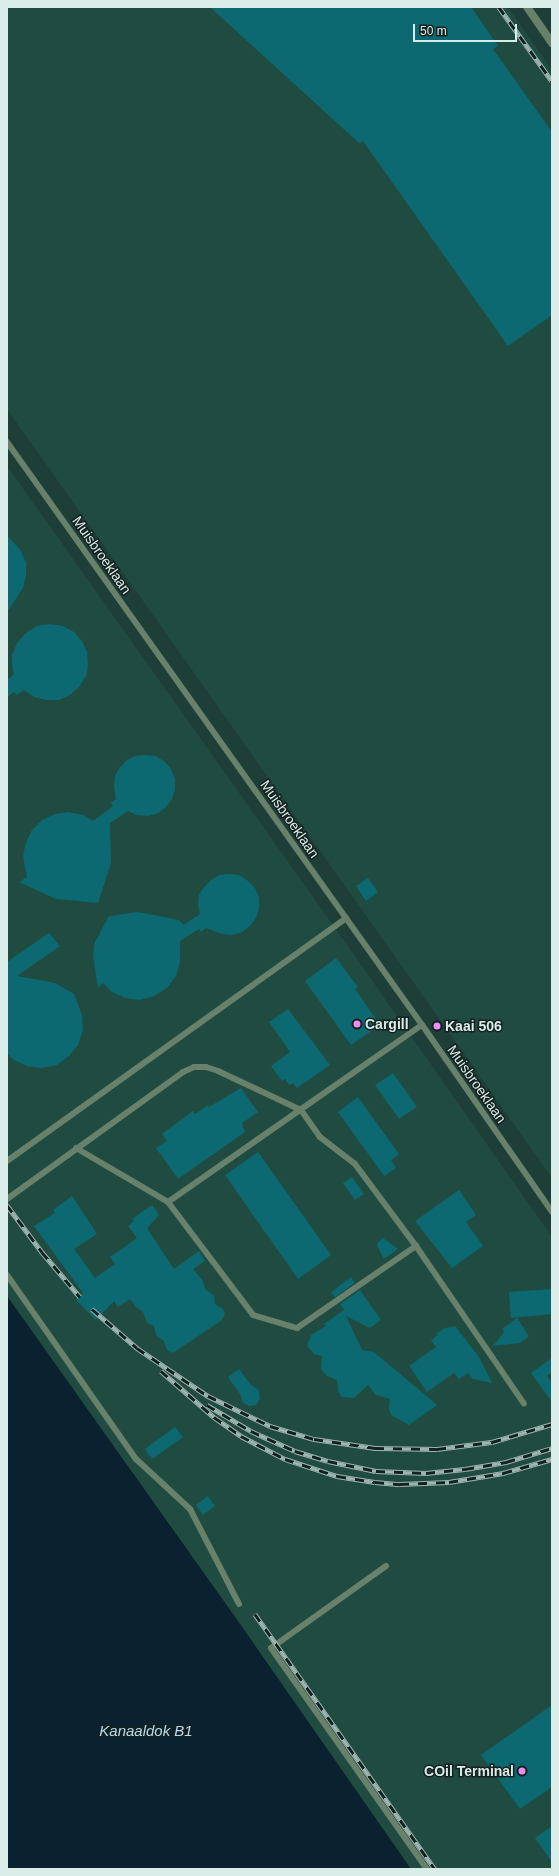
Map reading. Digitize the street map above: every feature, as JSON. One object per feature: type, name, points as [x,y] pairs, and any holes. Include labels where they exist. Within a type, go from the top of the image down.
[{"type":"street","points":[[527,7],[552,43]]},
{"type":"lane","name":"Muisbroeklaan","points":[[7,442],[346,918],[552,1212]]},
{"type":"lane","points":[[7,1161],[346,918]]},
{"type":"lane","points":[[168,1202],[422,1026]]},
{"type":"lane","points":[[7,1199],[183,1072],[194,1067],[206,1067],[218,1071],[301,1110],[320,1137],[355,1164],[416,1246],[524,1404]]},
{"type":"lane","points":[[76,1148],[168,1202],[253,1315],[297,1328],[416,1246]]},
{"type":"lane","points":[[7,1275],[136,1459],[190,1509],[239,1604]]},
{"type":"lane","points":[[386,1566],[271,1648],[427,1869]]},
{"type":"shaded area","points":[[7,7],[508,7],[552,70],[552,1178],[7,409]]},
{"type":"shaded area","points":[[7,466],[345,942],[552,1237],[552,1869],[411,1869],[7,1296]]},
{"type":"water","name":"Kanaaldok B1","points":[[7,1296],[238,1621],[411,1869],[7,1869]]},
{"type":"building","points":[[210,7],[471,7],[498,46],[493,49],[552,132],[552,315],[508,346],[363,141],[359,143]]},
{"type":"building","points":[[7,535],[21,551],[26,563],[26,575],[23,588],[7,612]]},
{"type":"building","points":[[50,624],[63,626],[74,632],[82,641],[87,652],[88,664],[86,676],[79,687],[70,695],[59,700],[46,700],[34,697],[24,690],[17,695],[14,692],[7,697],[7,680],[14,674],[12,667],[12,655],[17,643],[26,633],[37,626]]},
{"type":"building","points":[[135,756],[155,756],[164,761],[171,769],[175,779],[175,789],[172,799],[166,807],[158,813],[148,816],[137,815],[128,811],[110,823],[111,863],[98,903],[56,899],[19,882],[27,877],[23,856],[26,842],[32,830],[42,820],[55,814],[68,812],[83,815],[93,821],[113,806],[111,803],[116,799],[114,786],[115,776],[120,767],[127,760]]},
{"type":"building","points":[[219,875],[239,875],[255,888],[259,898],[259,908],[256,918],[250,926],[242,932],[232,935],[222,934],[206,928],[201,932],[199,929],[180,941],[180,962],[176,976],[167,988],[154,996],[140,1000],[125,998],[112,992],[103,983],[98,988],[93,955],[95,942],[109,916],[138,912],[179,920],[183,925],[200,914],[198,905],[199,895],[204,887]]},
{"type":"building","points":[[368,878],[378,892],[366,901],[356,886]]},
{"type":"building","points":[[49,933],[60,946],[17,976],[55,983],[74,994],[82,1015],[83,1030],[78,1045],[69,1056],[57,1065],[42,1068],[27,1066],[14,1060],[7,1053],[7,962]]},
{"type":"building","points":[[336,958],[358,987],[355,989],[380,1025],[351,1045],[305,981]]},
{"type":"building","points":[[288,1009],[330,1065],[297,1088],[293,1083],[289,1085],[285,1079],[282,1081],[271,1066],[290,1052],[269,1022]]},
{"type":"building","points":[[393,1073],[417,1107],[399,1119],[375,1085]]},
{"type":"building","points":[[241,1088],[258,1112],[242,1123],[245,1132],[178,1179],[156,1148],[167,1141],[162,1134],[193,1111],[195,1114],[208,1105],[209,1107]]},
{"type":"building","points":[[358,1097],[399,1154],[391,1160],[396,1168],[384,1176],[338,1112]]},
{"type":"building","points":[[258,1152],[331,1255],[298,1279],[225,1175]]},
{"type":"building","points":[[352,1177],[364,1194],[355,1200],[343,1183]]},
{"type":"building","points":[[459,1190],[476,1215],[466,1222],[483,1246],[452,1268],[415,1221]]},
{"type":"building","points":[[72,1196],[97,1234],[74,1249],[95,1278],[115,1264],[110,1257],[137,1238],[128,1226],[134,1221],[132,1219],[152,1205],[159,1215],[147,1228],[174,1269],[199,1251],[205,1261],[193,1269],[203,1281],[205,1289],[214,1296],[215,1304],[223,1309],[225,1314],[222,1320],[173,1353],[167,1350],[164,1341],[156,1335],[154,1326],[147,1323],[143,1312],[136,1307],[130,1299],[118,1307],[114,1301],[96,1320],[76,1300],[83,1293],[34,1226],[55,1213],[53,1210]]},
{"type":"building","points":[[383,1238],[398,1249],[384,1259],[377,1246],[378,1242]]},
{"type":"building","points":[[351,1277],[355,1283],[335,1297],[331,1292]]},
{"type":"building","points":[[552,1289],[552,1314],[511,1318],[509,1292]]},
{"type":"building","points":[[360,1290],[381,1320],[370,1328],[346,1316],[362,1350],[374,1352],[437,1405],[409,1425],[391,1415],[389,1408],[390,1399],[376,1395],[368,1385],[354,1398],[342,1397],[338,1391],[337,1380],[327,1376],[321,1369],[322,1356],[314,1354],[307,1346],[311,1335],[326,1326],[324,1324],[344,1310],[340,1304]]},
{"type":"building","points":[[517,1318],[529,1336],[520,1343],[493,1346],[504,1332],[502,1329]]},
{"type":"building","points":[[455,1326],[479,1357],[492,1383],[473,1379],[468,1373],[459,1379],[454,1373],[427,1392],[409,1366],[436,1347],[431,1340],[438,1335],[437,1333],[445,1328]]},
{"type":"building","points":[[552,1358],[552,1372],[547,1376],[552,1383],[552,1402],[531,1373]]},
{"type":"building","points":[[239,1369],[250,1384],[259,1390],[260,1399],[256,1405],[249,1406],[243,1403],[240,1394],[228,1377]]},
{"type":"building","points":[[175,1427],[183,1437],[152,1459],[145,1449]]},
{"type":"building","points":[[208,1496],[215,1506],[203,1515],[196,1505]]},
{"type":"building","name":"COil Terminal","points":[[552,1705],[552,1787],[520,1809],[481,1755]]},
{"type":"building","points":[[552,1826],[552,1862],[535,1838]]},
{"type":"railway","points":[[499,7],[552,81]]},
{"type":"railway","points":[[7,1205],[42,1252],[80,1297]]},
{"type":"railway","points":[[92,1309],[137,1348],[208,1396],[270,1426],[314,1439],[375,1448],[437,1449],[492,1442],[552,1424]]},
{"type":"railway","points":[[161,1371],[214,1417],[241,1436],[285,1459],[337,1476],[400,1484],[449,1482],[503,1473],[552,1459]]},
{"type":"railway","points":[[207,1405],[251,1431],[295,1451],[328,1461],[376,1471],[426,1473],[465,1469],[506,1462],[552,1448]]},
{"type":"railway","points":[[255,1614],[435,1869]]},
{"type":"place","name":"Cargill","points":[[357,1024]]},
{"type":"place","name":"Kaai 506","points":[[437,1026]]},
{"type":"place","name":"COil Terminal","points":[[522,1771]]}]
